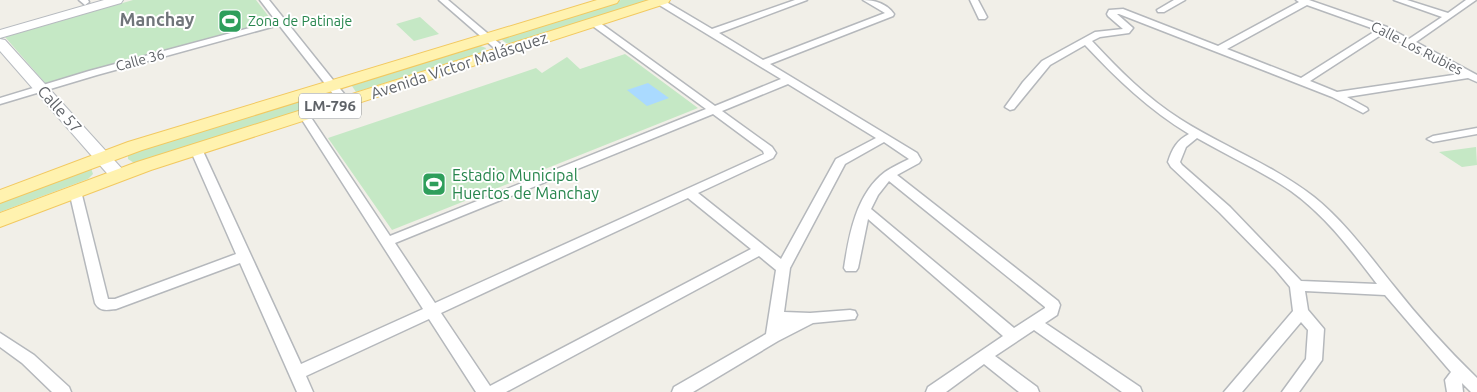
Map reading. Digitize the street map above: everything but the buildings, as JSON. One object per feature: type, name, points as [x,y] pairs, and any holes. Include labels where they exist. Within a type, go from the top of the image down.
[{"type":"main road","name":"Avenida Victor Malásquez","points":[[0,197],[104,157],[612,0]]},
{"type":"main road","name":"Avenida Victor Malásquez","points":[[0,220],[118,175],[196,149],[661,0]]},
{"type":"street","points":[[0,34],[117,0]]},
{"type":"street","points":[[264,0],[345,102]]},
{"type":"street","points":[[443,0],[504,51]]},
{"type":"street","points":[[661,0],[711,33],[915,158],[889,175],[872,195],[856,235],[851,268]]},
{"type":"street","points":[[711,33],[803,0]]},
{"type":"street","points":[[762,64],[886,16],[890,12],[867,0]]},
{"type":"street","points":[[974,0],[982,17]]},
{"type":"street","points":[[1161,10],[1181,0]]},
{"type":"street","points":[[1398,0],[1449,16]]},
{"type":"street","points":[[1409,43],[1472,0]]},
{"type":"street","points":[[0,27],[87,1]]},
{"type":"street","points":[[1220,49],[1303,1]]},
{"type":"street","name":"Calle Los Rubies","points":[[1303,1],[1384,29],[1473,77]]},
{"type":"street","points":[[1010,107],[1026,84],[1046,64],[1098,34],[1126,31],[1128,28],[1125,24],[1111,14],[1112,12],[1120,11],[1336,94],[1363,110]]},
{"type":"street","name":"Calle 36","points":[[0,101],[282,22]]},
{"type":"street","points":[[297,373],[768,158],[770,154],[768,149],[593,22]]},
{"type":"street","points":[[1302,82],[1384,29]]},
{"type":"street","points":[[1087,41],[1141,97],[1198,134],[1310,199],[1351,240],[1389,290],[1477,388]]},
{"type":"street","name":"Calle 57","points":[[0,43],[104,157],[118,175]]},
{"type":"street","points":[[1336,94],[1473,77]]},
{"type":"street","points":[[386,242],[788,80]]},
{"type":"street","points":[[304,115],[486,392]]},
{"type":"street","points":[[1433,139],[1477,131]]},
{"type":"street","points":[[1198,134],[1186,139],[1178,146],[1174,162],[1177,167],[1224,210],[1297,286],[1302,312],[1316,329],[1314,360],[1290,392]]},
{"type":"street","points":[[773,337],[783,268],[838,164],[884,138]]},
{"type":"street","points":[[196,149],[305,392]]},
{"type":"street","points":[[889,175],[1053,305],[1052,311],[934,392]]},
{"type":"street","points":[[75,191],[104,305],[116,304],[244,256]]},
{"type":"street","points":[[690,193],[783,268]]},
{"type":"street","points":[[865,210],[1013,336]]},
{"type":"street","points":[[492,392],[760,250]]},
{"type":"street","points":[[1297,286],[1389,290]]},
{"type":"street","points":[[1232,392],[1302,312]]},
{"type":"street","points":[[776,317],[811,318],[850,315]]},
{"type":"street","points":[[680,392],[773,337],[811,318]]},
{"type":"street","points":[[1034,323],[1134,392]]},
{"type":"street","points":[[0,339],[28,359],[57,390]]},
{"type":"street","points":[[984,356],[1031,392]]},
{"type":"street","points":[[1455,392],[1453,380],[1461,372]]},
{"type":"green space","points":[[133,0],[256,0],[273,22],[46,84],[5,37]]},
{"type":"green space","points":[[621,0],[652,0],[511,44],[501,39],[503,36]]},
{"type":"green space","points":[[420,17],[439,34],[414,41],[396,24]]},
{"type":"green space","points":[[478,45],[486,48],[484,52],[356,92],[350,83]]},
{"type":"green space","name":"Estadio Municipal Huertos de Manchay","points":[[625,54],[698,108],[392,230],[328,138],[536,68],[542,73],[567,57],[580,69]]},
{"type":"green space","points":[[321,93],[327,98],[317,105],[147,161],[134,163],[128,159],[128,156],[133,152]]},
{"type":"green space","points":[[1476,147],[1477,165],[1462,167],[1439,152]]},
{"type":"green space","points":[[91,168],[93,174],[88,179],[0,212],[0,200]]},
{"type":"water","points":[[648,83],[669,98],[647,106],[627,90]]},
{"type":"place","name":"Zona de Patinaje","points":[[230,21]]},
{"type":"place","name":"Estadio Municipal Huertos de Manchay","points":[[434,184]]},
{"type":"district","name":"Manchay","points":[[157,20]]}]
